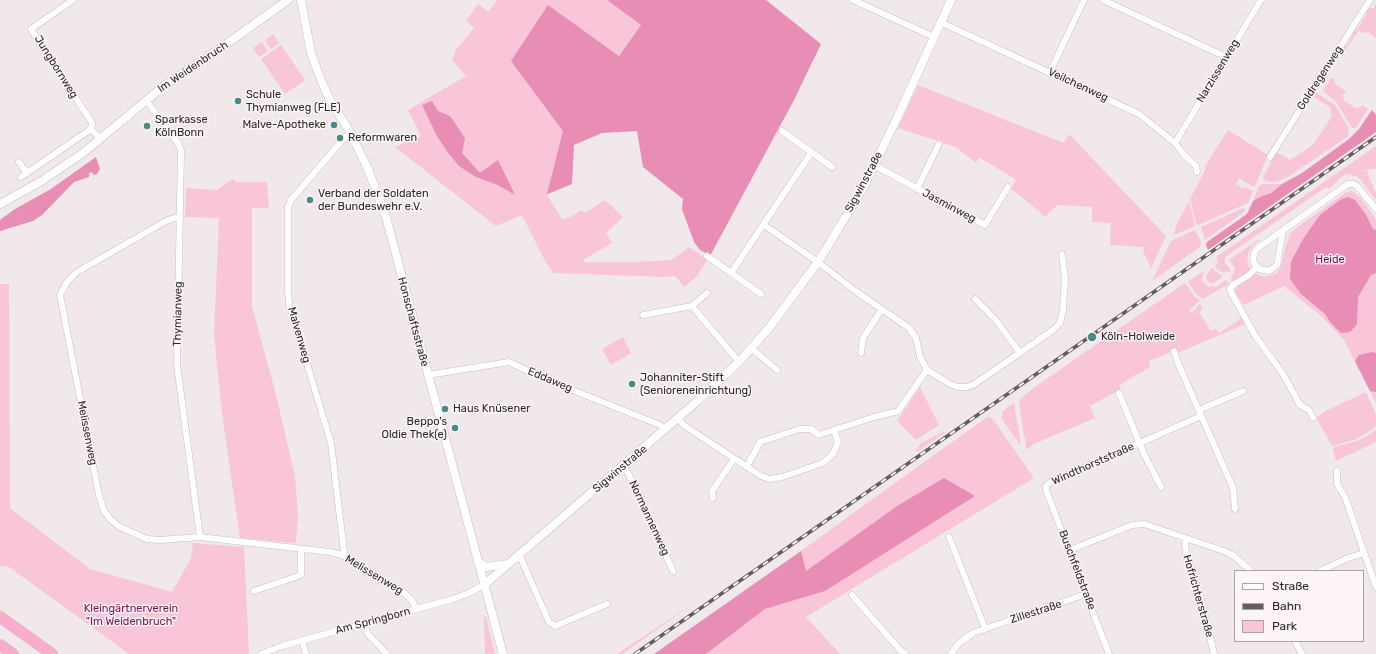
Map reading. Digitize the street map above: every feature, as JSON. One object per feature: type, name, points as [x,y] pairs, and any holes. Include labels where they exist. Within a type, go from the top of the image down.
[{"type":"highway","points":[[0,617],[52,654]]},
{"type":"highway","points":[[0,645],[13,654]]},
{"type":"street","name":"Jungbornweg","points":[[73,0],[32,28],[92,123],[91,129]]},
{"type":"street","name":"Im Weidenbruch","points":[[0,204],[40,182],[83,153],[102,139],[165,85],[225,45],[288,0]]},
{"type":"street","name":"Honschaftsstraße","points":[[301,0],[309,42],[317,69],[328,96],[351,134],[368,169],[386,217],[503,654]]},
{"type":"street","points":[[853,0],[934,37]]},
{"type":"street","name":"Sigwinstraße","points":[[484,585],[666,430],[739,362],[780,314],[818,262],[862,188],[898,116],[951,0]]},
{"type":"street","points":[[1050,72],[1084,0]]},
{"type":"street","points":[[1103,0],[1226,57]]},
{"type":"street","name":"Narzissenweg","points":[[1175,143],[1261,0]]},
{"type":"street","name":"Goldregenweg","points":[[1270,157],[1370,0]]},
{"type":"street","name":"Veilchenweg","points":[[940,22],[1140,114],[1175,143],[1184,156],[1196,166],[1197,172]]},
{"type":"street","name":"Thymianweg","points":[[146,100],[174,137],[181,150],[177,365],[200,537]]},
{"type":"street","points":[[21,177],[91,129],[102,139]]},
{"type":"street","points":[[782,131],[832,167]]},
{"type":"street","name":"Malvenweg","points":[[342,555],[344,552],[331,443],[289,304],[288,207],[291,200],[345,137],[351,134]]},
{"type":"street","name":"Jasminweg","points":[[917,189],[939,144]]},
{"type":"street","points":[[731,273],[811,153]]},
{"type":"street","points":[[19,162],[26,173]]},
{"type":"street","name":"Jasminweg","points":[[874,165],[985,225],[1008,187]]},
{"type":"street","points":[[1283,230],[1277,265],[1268,271],[1264,271],[1256,267],[1253,259],[1255,251],[1283,230],[1348,184],[1353,184],[1361,189],[1376,209]]},
{"type":"street","name":"Melissenweg","points":[[180,218],[174,218],[166,221],[77,272],[67,282],[60,294],[99,496],[104,511],[118,526],[147,539],[160,540],[200,537],[330,552],[342,555],[404,592],[412,600],[416,609]]},
{"type":"street","points":[[764,225],[909,328],[916,338],[920,357],[927,370],[950,384],[958,387],[973,385],[1053,330],[1060,323],[1063,310],[1065,278],[1062,254]]},
{"type":"street","points":[[707,256],[761,294]]},
{"type":"street","points":[[1256,267],[1249,275],[1233,285],[1230,289],[1231,292],[1256,337],[1283,374],[1300,405],[1309,410],[1313,418]]},
{"type":"street","points":[[643,315],[692,306],[707,293]]},
{"type":"street","points":[[974,299],[995,319],[1020,353]]},
{"type":"street","points":[[692,306],[739,362]]},
{"type":"street","points":[[861,353],[863,338],[882,309]]},
{"type":"street","points":[[751,348],[777,370]]},
{"type":"street","points":[[1174,351],[1178,364],[1233,488],[1235,509]]},
{"type":"street","name":"Eddaweg","points":[[428,376],[509,362],[534,374],[660,425],[666,430]]},
{"type":"street","points":[[747,466],[760,442],[800,429],[811,429],[819,435],[874,417],[898,411],[927,370]]},
{"type":"street","name":"Windthorststraße","points":[[1046,486],[1048,483],[1140,443],[1243,391]]},
{"type":"street","name":"Windthorststraße","points":[[1119,393],[1140,443],[1161,486]]},
{"type":"street","points":[[678,418],[685,426],[734,459],[761,476],[769,479],[782,477],[823,463],[833,454],[838,442],[834,430]]},
{"type":"street","points":[[713,498],[712,491],[734,459]]},
{"type":"street","name":"Normannenweg","points":[[623,466],[628,473],[673,570]]},
{"type":"street","points":[[1337,471],[1337,484],[1346,497],[1376,586]]},
{"type":"street","name":"Buschfeldstraße","points":[[1046,486],[1046,490],[1109,654]]},
{"type":"street","points":[[1070,550],[1138,524],[1144,524],[1224,551],[1234,556],[1250,570]]},
{"type":"street","points":[[949,537],[985,628]]},
{"type":"street","name":"Hofrichterstraße","points":[[1186,538],[1186,554],[1200,594],[1214,654]]},
{"type":"street","points":[[254,591],[301,575],[301,549]]},
{"type":"street","points":[[1322,570],[1364,552]]},
{"type":"street","points":[[519,554],[549,622],[555,626],[607,604]]},
{"type":"street","points":[[478,562],[486,567],[508,564]]},
{"type":"street","name":"Am Springborn","points":[[261,654],[302,640],[469,593],[484,585]]},
{"type":"street","name":"Zillestraße","points":[[951,654],[965,637],[973,633],[1086,594]]},
{"type":"street","points":[[852,595],[905,654]]},
{"type":"street","points":[[364,623],[368,634],[387,654]]},
{"type":"street","points":[[302,640],[306,654]]},
{"type":"street","points":[[1296,642],[1302,654]]},
{"type":"green space","points":[[497,0],[607,0],[641,25],[619,56],[548,5],[563,131],[572,184],[547,195],[562,219],[569,218],[581,210],[585,213],[605,200],[623,217],[606,233],[612,243],[583,260],[584,262],[672,260],[689,247],[707,260],[697,276],[684,287],[675,276],[665,277],[553,273],[544,259],[522,215],[496,226],[395,147],[421,136],[408,110],[466,76],[452,60],[456,50],[474,28],[466,21],[478,4],[488,12]]},
{"type":"green space","points":[[607,0],[766,0],[821,44],[794,100],[710,256],[699,249],[694,242],[682,209],[683,199],[643,167],[637,131],[602,133],[574,145],[572,184],[547,194],[563,131],[511,61],[548,5],[619,56],[641,25]]},
{"type":"green space","points":[[1376,4],[1376,38],[1368,32],[1363,33],[1359,30],[1345,51],[1341,51],[1344,46],[1346,47],[1353,36],[1351,35],[1354,30],[1356,31],[1367,14],[1365,12],[1369,7],[1373,9]]},
{"type":"green space","points":[[273,34],[279,43],[271,49],[265,40]]},
{"type":"green space","points":[[262,42],[268,51],[259,57],[253,48]]},
{"type":"green space","points":[[281,45],[305,80],[285,94],[261,59]]},
{"type":"green space","points":[[1331,78],[1334,79],[1335,84],[1346,91],[1343,96],[1344,101],[1356,108],[1361,107],[1362,105],[1368,109],[1356,128],[1352,128],[1337,103],[1323,91]]},
{"type":"green space","points":[[918,85],[1064,143],[1069,134],[1166,236],[1151,268],[1143,251],[1144,247],[1110,245],[1111,223],[1092,222],[1092,207],[1057,205],[1045,217],[1011,189],[1016,180],[979,157],[976,163],[956,147],[898,128]]},
{"type":"green space","points":[[1315,92],[1335,105],[1348,127],[1349,132],[1347,137],[1286,178],[1275,182],[1266,181],[1263,178],[1276,152],[1290,160],[1313,145],[1332,116],[1330,107],[1312,96]]},
{"type":"green space","points":[[432,101],[438,111],[450,116],[465,138],[462,153],[480,173],[498,160],[515,195],[498,185],[476,177],[459,166],[437,136],[422,105]]},
{"type":"green space","points":[[1372,110],[1376,115],[1376,132],[1208,250],[1206,245],[1207,242],[1247,214],[1253,201],[1271,193],[1282,184],[1302,173],[1349,139],[1359,129]]},
{"type":"green space","points":[[1228,130],[1268,155],[1255,186],[1253,187],[1239,178],[1236,184],[1244,189],[1245,187],[1253,191],[1248,203],[1198,225],[1196,223],[1190,199],[1205,170],[1205,166]]},
{"type":"green space","points":[[1376,146],[1376,169],[1365,170],[1368,172],[1370,181],[1376,192],[1376,200],[1357,176],[1347,174],[1341,177],[1329,189],[1326,187],[1225,257],[1225,263],[1231,271],[1226,271],[1223,273],[1215,267],[1218,262],[1216,257]]},
{"type":"green space","points":[[96,157],[100,169],[97,174],[94,175],[92,172],[89,173],[89,177],[74,182],[42,215],[33,221],[0,231],[0,220],[15,209],[51,189]]},
{"type":"green space","points":[[233,179],[236,182],[267,182],[269,208],[252,208],[252,306],[275,391],[295,476],[298,514],[296,543],[240,538],[222,414],[214,334],[219,218],[185,217],[186,188],[217,190]]},
{"type":"green space","points":[[1263,184],[1282,184],[1270,193],[1253,201],[1259,186]]},
{"type":"green space","name":"Heide","points":[[1350,191],[1354,192],[1362,200],[1376,219],[1376,403],[1344,340],[1320,315],[1284,286],[1244,305],[1235,291],[1238,285],[1255,274],[1264,277],[1276,274],[1281,267],[1286,245],[1291,233],[1345,193]]},
{"type":"green space","name":"Heide","points":[[1348,197],[1355,200],[1366,215],[1373,229],[1376,230],[1376,273],[1371,275],[1358,297],[1357,324],[1350,332],[1341,333],[1330,322],[1325,314],[1301,294],[1290,279],[1291,262],[1303,239],[1320,215],[1340,200]]},
{"type":"green space","points":[[1189,201],[1195,226],[1174,235],[1176,226]]},
{"type":"green space","points":[[1244,208],[1245,210],[1243,213],[1205,240],[1201,227]]},
{"type":"green space","points":[[1195,230],[1201,242],[1200,247],[1152,281],[1171,241]]},
{"type":"green space","points":[[1259,239],[1260,240],[1253,245],[1249,252],[1247,260],[1250,269],[1247,273],[1233,281],[1230,277],[1234,274],[1235,268],[1229,260]]},
{"type":"green space","points":[[1212,268],[1222,276],[1214,283],[1207,281],[1206,276]]},
{"type":"green space","points":[[1204,271],[1202,280],[1207,286],[1216,287],[1226,280],[1229,284],[1203,299],[1196,294],[1188,282]]},
{"type":"green space","points":[[1185,283],[1194,296],[1200,301],[1189,310],[1192,314],[1200,304],[1203,309],[1199,312],[1211,331],[1216,329],[1219,333],[1241,319],[1239,314],[1245,324],[1178,353],[1176,350],[1149,361],[1150,367],[1119,385],[1121,389],[1090,406],[1095,418],[1034,444],[1026,450],[1019,400],[1032,389]]},
{"type":"green space","name":"Kleingärtnerverein \"Im Weidenbruch\"","points":[[0,284],[9,284],[10,508],[90,569],[172,592],[191,558],[193,543],[244,547],[249,654],[129,654],[9,567],[0,566]]},
{"type":"green space","points":[[623,337],[631,353],[611,365],[602,349]]},
{"type":"green space","points":[[1372,352],[1376,353],[1376,392],[1370,391],[1355,361],[1359,355]]},
{"type":"green space","points":[[920,387],[939,425],[916,440],[897,421]]},
{"type":"green space","points":[[1366,392],[1376,415],[1376,427],[1356,439],[1332,446],[1316,417]]},
{"type":"green space","points":[[1014,403],[1020,445],[1001,418],[1003,411]]},
{"type":"green space","points":[[989,416],[995,422],[1034,478],[806,617],[840,654],[706,654],[765,609],[825,591],[897,506],[805,572],[801,551]]},
{"type":"green space","points":[[1376,430],[1376,442],[1336,461],[1333,449],[1334,447],[1357,441]]},
{"type":"green space","points":[[943,432],[946,432],[917,452],[916,450],[921,443]]},
{"type":"green space","points":[[944,478],[975,496],[825,591],[765,609],[706,654],[654,654],[801,551],[806,571],[897,506]]},
{"type":"green space","points":[[699,600],[622,654],[617,654]]},
{"type":"green space","points":[[484,617],[486,617],[495,654],[485,654]]},
{"type":"railway","points":[[635,654],[1376,137]]},
{"type":"place","name":"Schule Thymianweg (FLE)","points":[[238,101]]},
{"type":"place","name":"Malve-Apotheke","points":[[334,125]]},
{"type":"place","name":"Sparkasse KölnBonn","points":[[147,126]]},
{"type":"place","name":"Reformwaren","points":[[340,138]]},
{"type":"place","name":"Verband der Soldaten der Bundeswehr e.V.","points":[[310,200]]},
{"type":"place","name":"Köln-Holweide","points":[[1092,337]]},
{"type":"place","name":"Johanniter-Stift (Senioreneinrichtung)","points":[[632,384]]},
{"type":"place","name":"Haus Knüsener","points":[[445,409]]},
{"type":"place","name":"Beppo's Oldie Thek(e)","points":[[455,428]]}]
